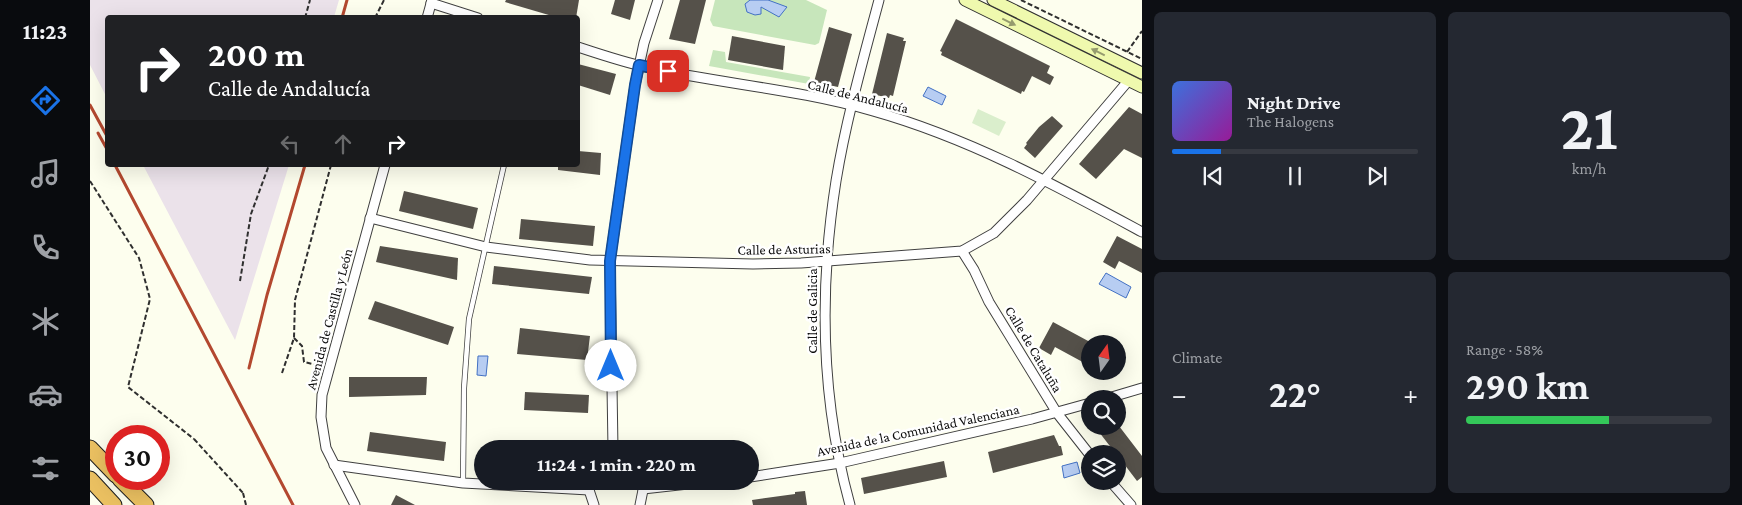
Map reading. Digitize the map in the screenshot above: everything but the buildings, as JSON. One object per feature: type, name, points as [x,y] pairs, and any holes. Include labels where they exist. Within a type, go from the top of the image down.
[{"type":"highway","points":[[90,448],[105,464]]},
{"type":"highway","points":[[90,479],[114,505]]},
{"type":"highway","points":[[131,490],[146,505]]},
{"type":"highway","points":[[90,492],[102,505]]},
{"type":"street","points":[[613,440],[610,261],[635,85],[658,0]]},
{"type":"street","name":"Calle de Galicia","points":[[850,505],[835,440],[826,364],[826,262],[836,181],[852,105],[879,0]]},
{"type":"street","points":[[965,0],[1142,86]]},
{"type":"street","points":[[993,0],[1142,73]]},
{"type":"street","points":[[428,15],[431,2],[469,15]]},
{"type":"street","name":"Calle de Andalucía","points":[[580,48],[639,65],[852,105],[911,123],[961,141],[1045,180],[1142,232]]},
{"type":"street","name":"Calle de Asturias","points":[[370,218],[486,247],[590,260],[753,264],[826,262],[962,251],[994,233],[1045,180],[1129,80]]},
{"type":"street","name":"Avenida de Castilla y León","points":[[355,505],[326,448],[322,417],[322,394],[383,167]]},
{"type":"street","name":"Calle de Cataluña","points":[[962,251],[974,270],[989,302],[1057,413],[1082,445]]},
{"type":"street","points":[[1126,393],[1142,388]]},
{"type":"street","name":"Avenida de la Comunidad Valenciana","points":[[759,476],[840,463],[1057,413],[1081,406]]},
{"type":"street","points":[[334,465],[474,484]]},
{"type":"street","points":[[592,490],[594,505]]},
{"type":"street","points":[[640,505],[641,490]]},
{"type":"street","points":[[1118,490],[1131,505]]},
{"type":"lane","points":[[463,483],[464,388],[468,319],[504,167]]},
{"type":"path","points":[[307,15],[310,0]]},
{"type":"path","points":[[376,15],[384,0]]},
{"type":"path","points":[[1022,0],[1142,59]]},
{"type":"path","points":[[1128,52],[1142,31]]},
{"type":"path","points":[[240,281],[251,214],[268,167]]},
{"type":"path","points":[[282,373],[294,338],[295,300],[330,167]]},
{"type":"path","points":[[90,182],[139,258],[150,299],[128,387],[194,439],[243,492],[246,505]]},
{"type":"path","points":[[294,338],[302,346],[304,362],[328,367]]},
{"type":"shaded area","points":[[90,0],[339,0],[335,15],[105,15],[105,94],[90,65]]},
{"type":"shaded area","points":[[144,167],[288,167],[235,340]]},
{"type":"green space","points":[[715,0],[806,0],[827,10],[819,43],[815,45],[713,26],[710,20]]},
{"type":"green space","points":[[713,50],[725,52],[726,62],[810,77],[809,84],[709,66]]},
{"type":"green space","points":[[978,109],[1006,122],[999,136],[972,123]]},
{"type":"water","points":[[750,0],[768,0],[787,7],[779,17],[761,7],[761,14],[755,15],[747,12],[745,4]]},
{"type":"water","points":[[928,87],[946,96],[942,105],[923,96]]},
{"type":"water","points":[[1106,273],[1131,287],[1126,298],[1099,284]]},
{"type":"water","points":[[478,356],[488,356],[486,376],[477,375]]},
{"type":"water","points":[[1077,462],[1080,473],[1064,478],[1062,466]]},
{"type":"railway","points":[[343,15],[347,0]]},
{"type":"railway","points":[[90,105],[105,132]]},
{"type":"railway","points":[[98,133],[105,146]]},
{"type":"railway","points":[[116,167],[293,505]]},
{"type":"railway","points":[[249,368],[267,295],[304,167]]},
{"type":"route","points":[[611,366],[612,282],[610,261],[635,85],[639,65],[668,71]]}]
